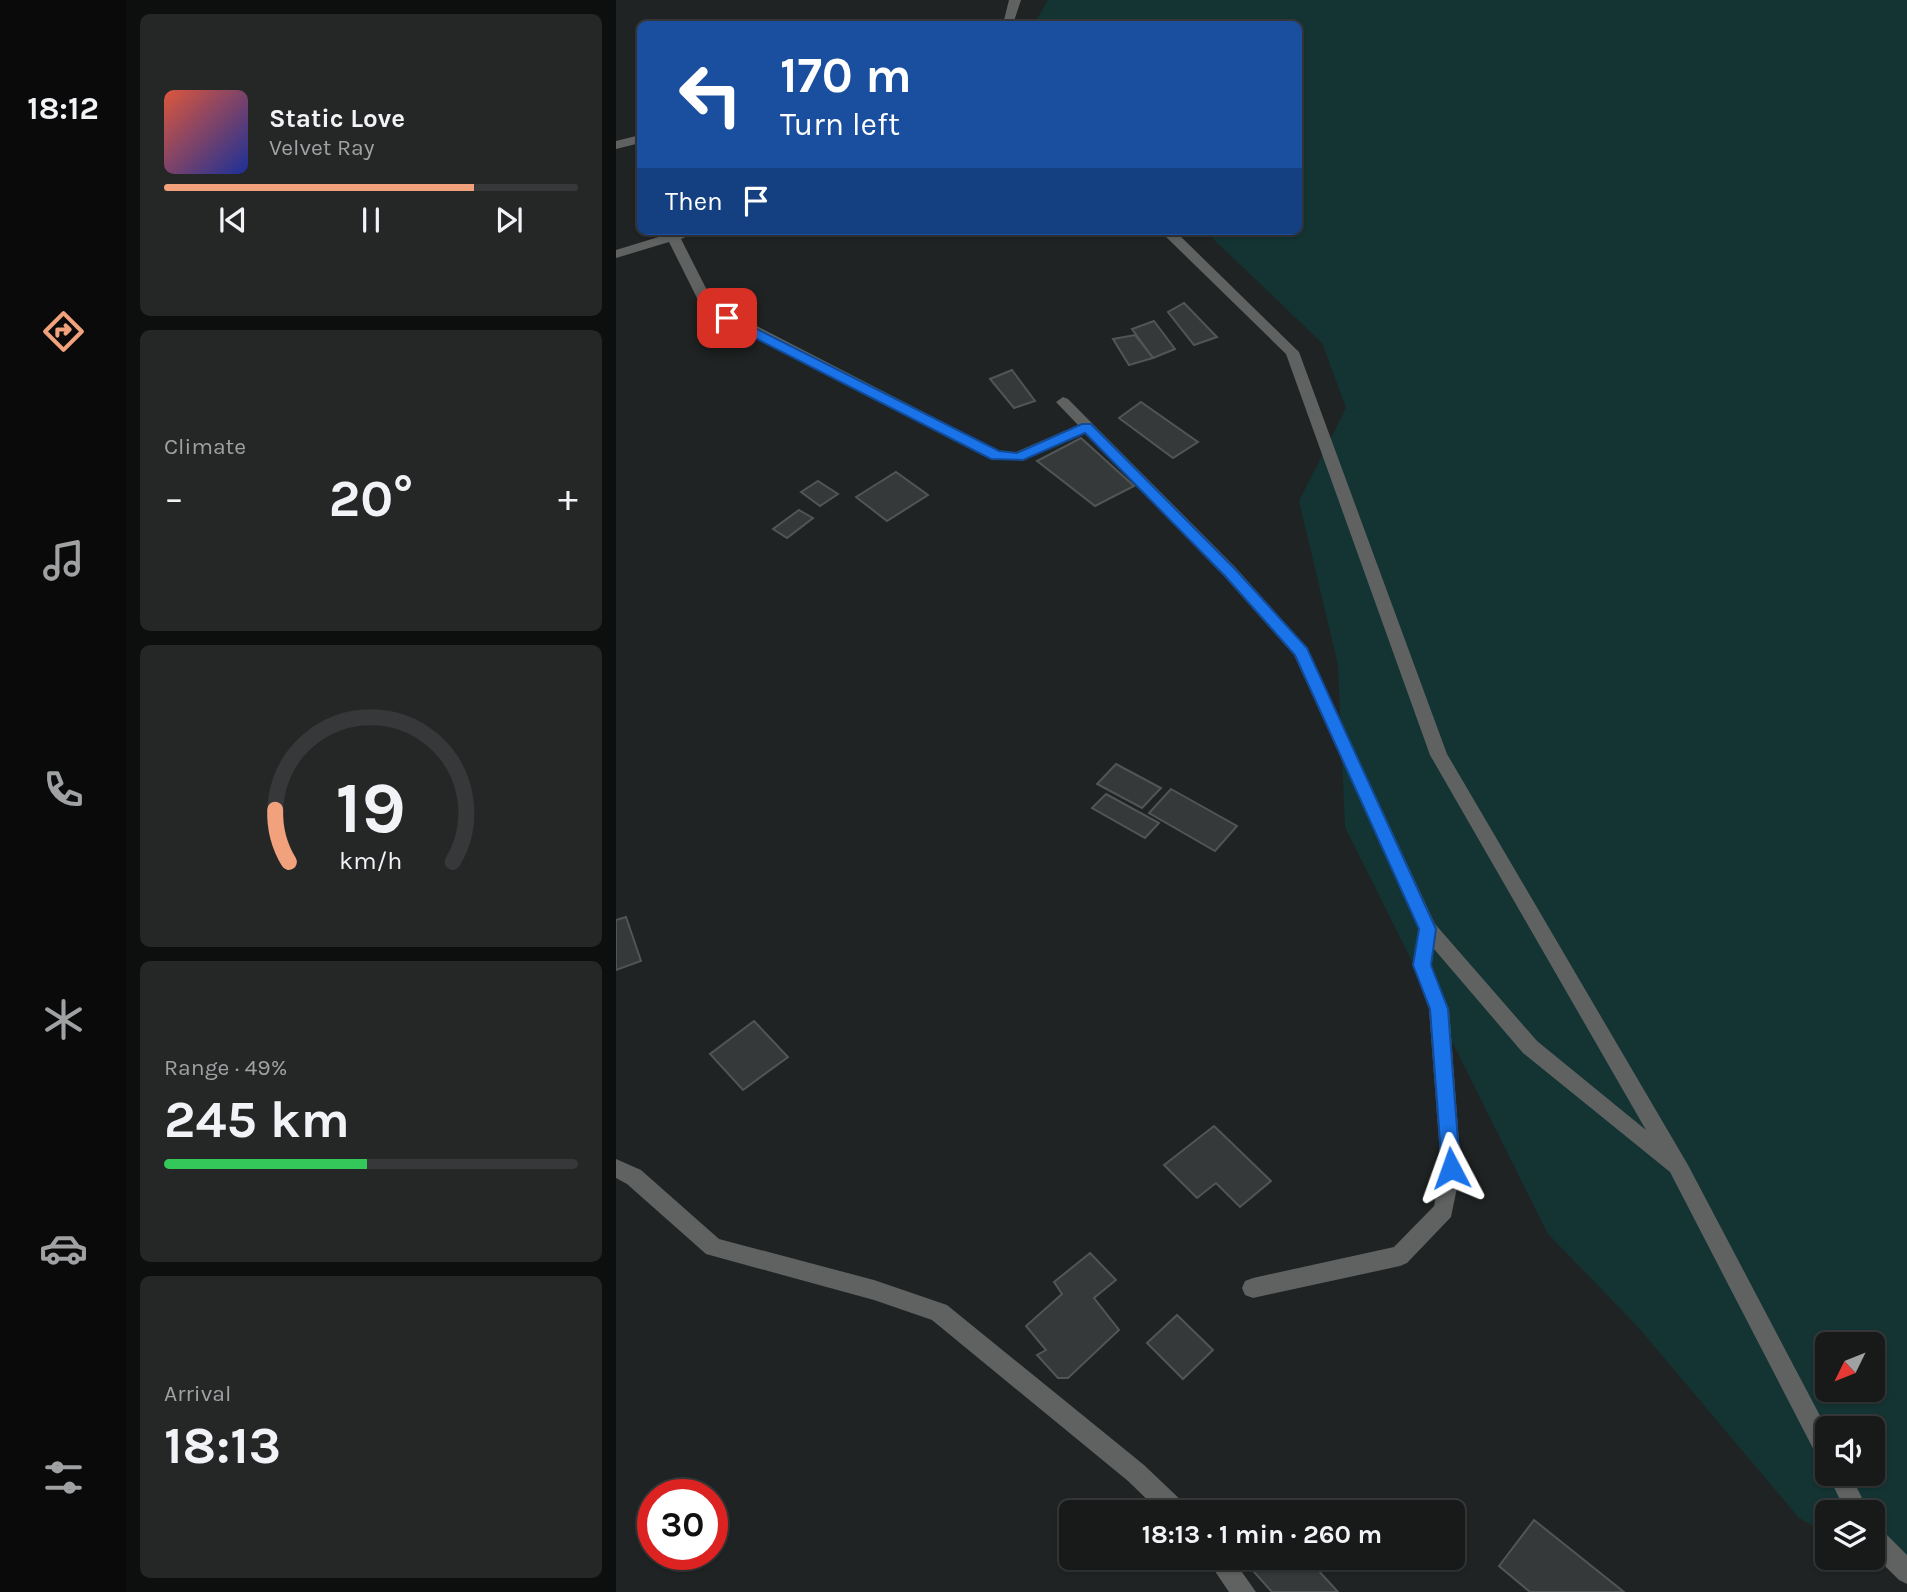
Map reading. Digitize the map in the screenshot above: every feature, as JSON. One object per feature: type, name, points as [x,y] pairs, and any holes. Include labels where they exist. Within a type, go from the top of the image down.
[{"type":"street","points":[[1009,21],[1015,0]]},
{"type":"street","points":[[616,145],[637,140]]},
{"type":"street","points":[[616,254],[677,235]]},
{"type":"street","points":[[1171,235],[1292,352],[1439,755],[1681,1172],[1815,1429]]},
{"type":"street","points":[[673,236],[708,307],[996,456],[1018,457],[1087,427]]},
{"type":"street","points":[[1063,402],[1230,572],[1301,652],[1428,929],[1530,1047],[1681,1172]]},
{"type":"street","points":[[1253,1288],[1400,1256],[1444,1210],[1451,1168],[1439,1009],[1422,965],[1428,929]]},
{"type":"street","points":[[616,1168],[634,1177],[713,1247],[874,1290],[939,1312],[1136,1472],[1165,1500]]},
{"type":"street","points":[[1885,1549],[1907,1572]]},
{"type":"street","points":[[1227,1570],[1244,1592]]},
{"type":"shaded area","points":[[1048,0],[1907,0],[1907,1579],[1885,1567],[1885,1500],[1815,1500],[1815,1527],[1799,1518],[1638,1327],[1548,1234],[1345,827],[1338,665],[1299,501],[1346,408],[1322,343],[1209,235],[1302,235],[1302,21],[1037,19]]},
{"type":"building","points":[[1184,303],[1217,337],[1194,345],[1168,312]]},
{"type":"building","points":[[1154,321],[1175,349],[1153,358],[1132,329]]},
{"type":"building","points":[[1135,335],[1153,358],[1129,365],[1113,339]]},
{"type":"building","points":[[1012,370],[1035,401],[1014,408],[990,379]]},
{"type":"building","points":[[1141,402],[1198,442],[1173,458],[1119,418]]},
{"type":"building","points":[[1081,438],[1134,486],[1095,506],[1037,461]]},
{"type":"building","points":[[896,472],[928,495],[887,521],[856,497]]},
{"type":"building","points":[[818,481],[838,494],[820,506],[801,492]]},
{"type":"building","points":[[799,510],[813,518],[787,538],[773,529]]},
{"type":"building","points":[[1116,764],[1161,788],[1142,808],[1097,784]]},
{"type":"building","points":[[1171,789],[1237,826],[1215,851],[1149,813]]},
{"type":"building","points":[[1106,794],[1159,823],[1145,838],[1092,808]]},
{"type":"building","points":[[626,917],[641,961],[616,970],[616,920]]},
{"type":"building","points":[[754,1021],[788,1057],[743,1090],[710,1054]]},
{"type":"building","points":[[1214,1126],[1271,1181],[1240,1207],[1216,1183],[1197,1198],[1164,1165]]},
{"type":"building","points":[[1090,1253],[1116,1280],[1094,1298],[1119,1330],[1068,1378],[1058,1378],[1037,1355],[1046,1350],[1026,1326],[1062,1294],[1054,1282]]},
{"type":"building","points":[[1177,1315],[1213,1350],[1183,1379],[1147,1343]]},
{"type":"building","points":[[1534,1520],[1624,1592],[1530,1592],[1499,1566]]},
{"type":"building","points":[[1252,1570],[1318,1570],[1338,1592],[1272,1592]]},
{"type":"route","points":[[727,318],[996,456],[1018,457],[1087,427],[1230,572],[1301,652],[1428,929],[1422,965],[1439,1009],[1451,1168]]}]
